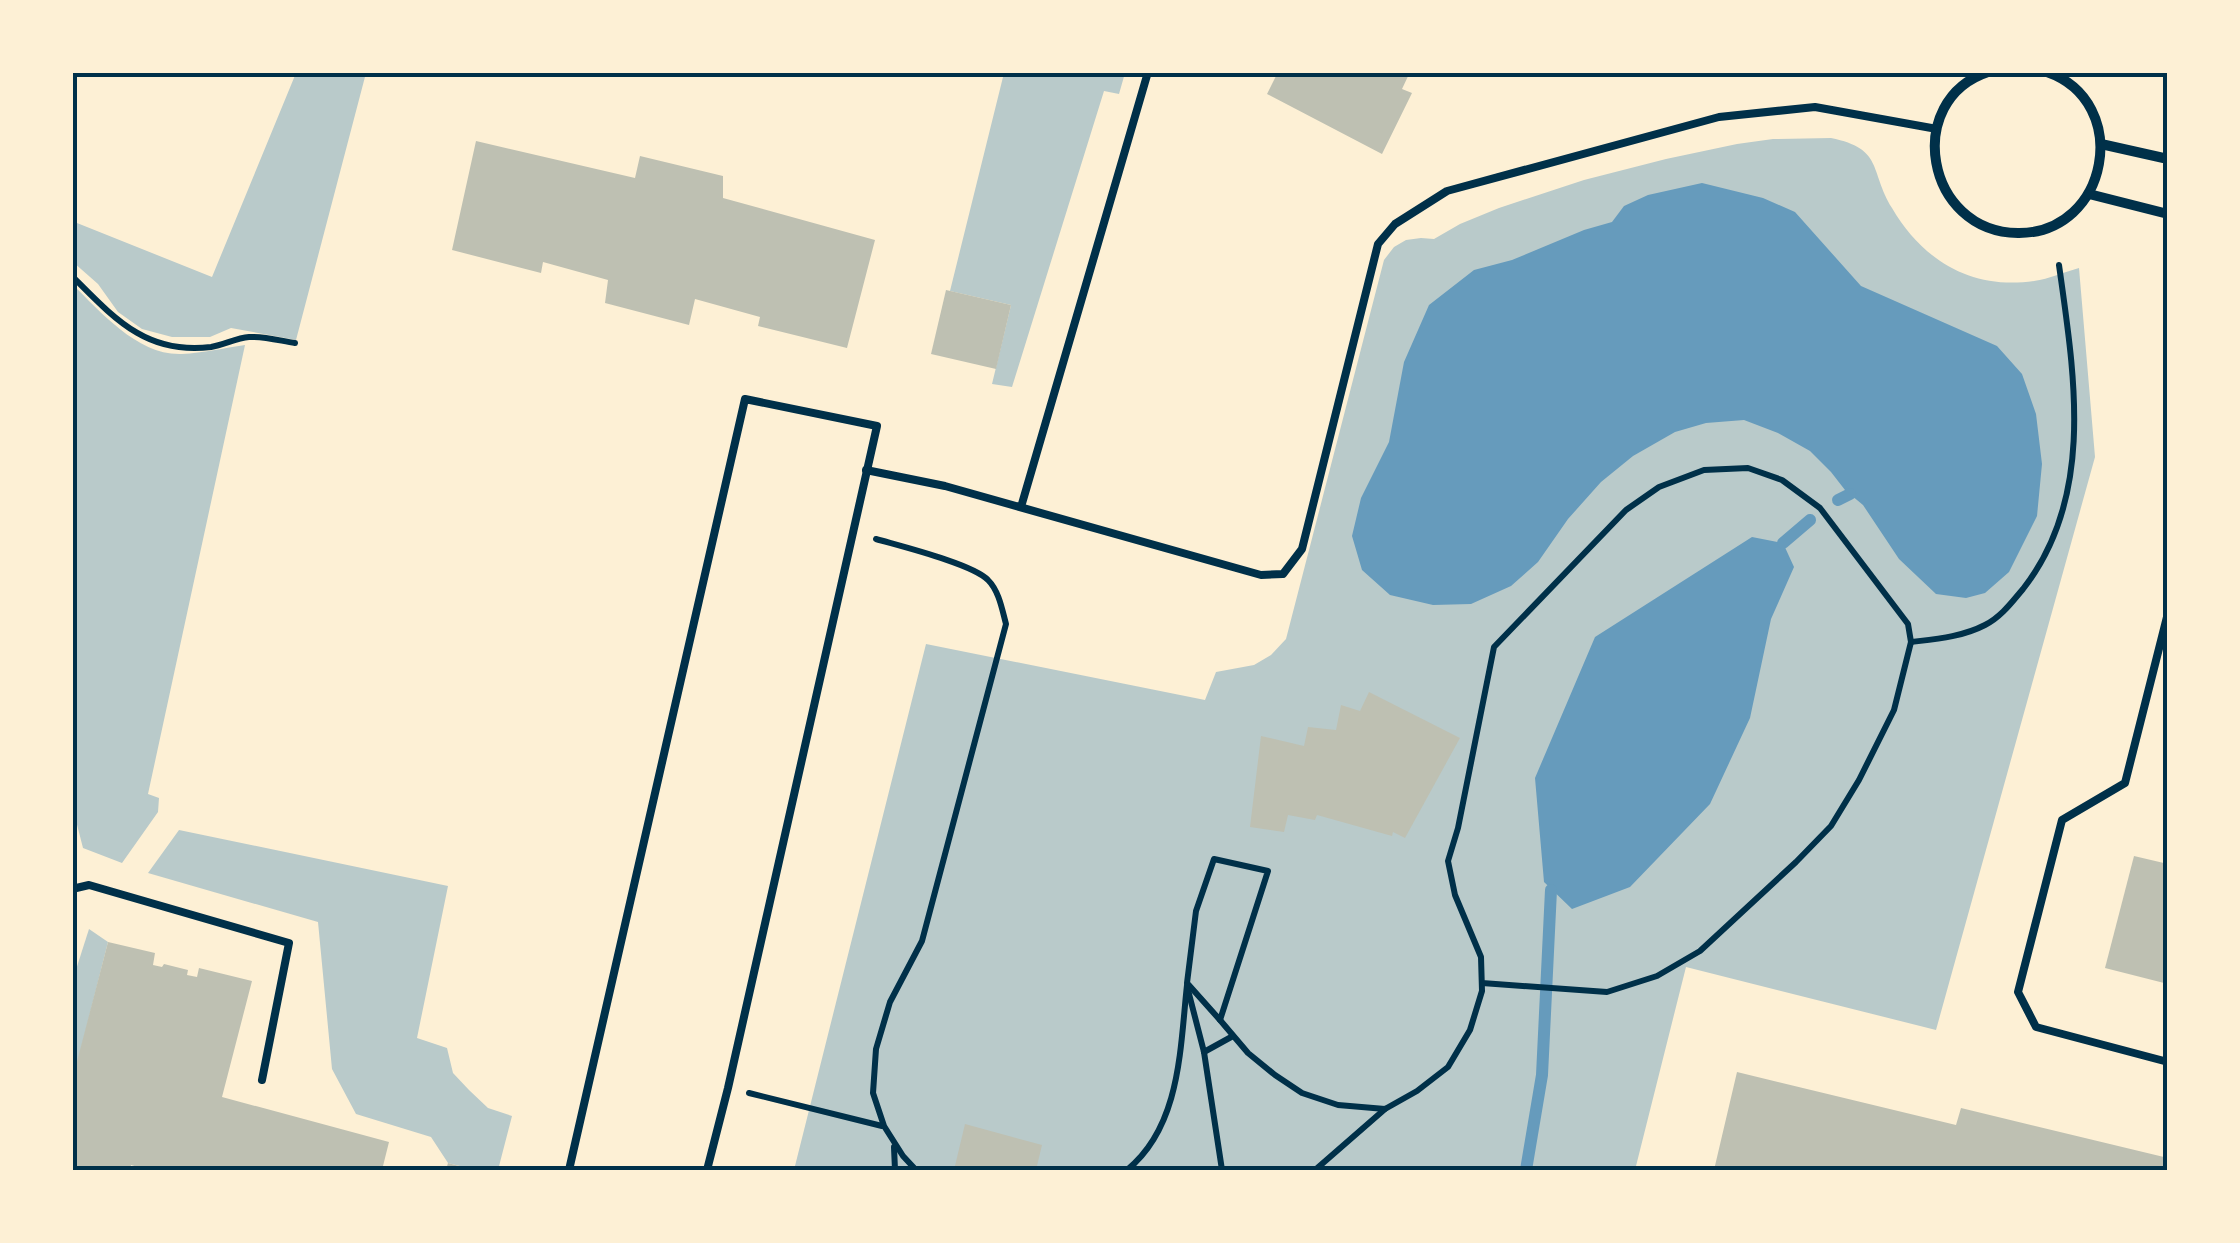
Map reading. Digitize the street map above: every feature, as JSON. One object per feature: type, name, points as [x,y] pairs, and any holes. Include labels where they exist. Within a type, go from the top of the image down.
[{"type":"street","points":[[1988,72],[1956,93],[1940,116],[1934,142],[1936,170],[1948,196],[1967,216],[1992,229],[2019,233],[2046,228],[2071,214],[2089,194],[2099,170],[2101,144],[2095,118],[2080,94],[2047,72]]},
{"type":"street","points":[[2101,144],[2168,159]]},
{"type":"street","points":[[2089,194],[2168,214]]},
{"type":"lane","points":[[1020,508],[1148,72]]},
{"type":"lane","points":[[866,470],[946,486],[1260,576],[1283,574],[1302,549],[1378,244],[1395,224],[1448,192],[1719,116],[1814,106],[1937,129]]},
{"type":"lane","points":[[569,1170],[744,400],[877,426],[707,1170]]},
{"type":"lane","points":[[2168,614],[2125,783],[2062,820],[2018,992],[2036,1027],[2168,1062]]},
{"type":"lane","points":[[72,889],[89,885],[288,943],[262,1080]]},
{"type":"path","points":[[1911,642],[1958,636],[1998,616],[2035,574],[2058,528],[2069,486],[2076,426],[2073,361],[2060,265]]},
{"type":"path","points":[[72,276],[124,326],[163,344],[212,347],[248,337],[295,343]]},
{"type":"path","points":[[1315,1170],[1384,1109],[1417,1091],[1448,1066],[1470,1030],[1482,991],[1481,956],[1454,895],[1448,861],[1494,647],[1626,510],[1659,488],[1704,470],[1748,468],[1782,480],[1820,508],[1908,624],[1911,642],[1894,710],[1859,780],[1831,826],[1796,862],[1700,951],[1669,970],[1607,992],[1482,983]]},
{"type":"path","points":[[852,531],[962,566],[987,578],[1000,600],[1006,624],[922,942],[890,1002],[876,1048],[872,1093],[884,1126],[916,1170]]},
{"type":"path","points":[[1127,1170],[1140,1160],[1172,1100],[1196,911],[1214,859],[1268,871],[1220,1020]]},
{"type":"path","points":[[1187,984],[1248,1053],[1302,1093],[1338,1104],[1384,1109]]},
{"type":"path","points":[[1187,984],[1204,1052],[1222,1170]]},
{"type":"path","points":[[1204,1052],[1233,1036]]},
{"type":"path","points":[[728,1088],[884,1126]]},
{"type":"path","points":[[894,1142],[895,1170]]},
{"type":"shaded area","points":[[296,73],[366,73],[296,340],[231,328],[210,337],[172,337],[142,329],[118,312],[98,284],[73,262],[72,221],[212,277]]},
{"type":"shaded area","points":[[1004,73],[1125,73],[1119,94],[1104,91],[1012,387],[992,384],[1011,305],[950,291]]},
{"type":"shaded area","points":[[1831,138],[1860,148],[1868,155],[1904,227],[1951,268],[1990,281],[2011,283],[2040,280],[2079,268],[2095,457],[1936,1030],[1686,967],[1635,1170],[794,1170],[926,644],[1205,700],[1216,672],[1254,665],[1286,639],[1384,260],[1394,247],[1406,240],[1434,239],[1499,208],[1584,180],[1666,159],[1773,139]]},
{"type":"shaded area","points":[[72,284],[121,330],[150,348],[182,354],[245,345],[148,794],[159,798],[158,812],[122,863],[83,848],[73,809]]},
{"type":"shaded area","points":[[179,830],[448,886],[417,1038],[447,1048],[453,1073],[469,1090],[488,1108],[512,1116],[498,1170],[475,1170],[448,1163],[431,1137],[356,1114],[332,1069],[318,922],[148,873]]},
{"type":"shaded area","points":[[89,929],[108,942],[73,1081],[73,979]]},
{"type":"water","points":[[1702,183],[1763,198],[1795,212],[1861,286],[1997,346],[2022,374],[2036,414],[2042,464],[2037,516],[2009,572],[1985,593],[1966,598],[1936,594],[1899,559],[1863,505],[1810,451],[1744,420],[1706,423],[1675,432],[1633,456],[1601,482],[1568,519],[1538,562],[1511,586],[1471,604],[1433,605],[1390,595],[1362,570],[1352,536],[1361,498],[1389,442],[1404,362],[1429,305],[1474,270],[1512,260],[1612,222],[1624,206],[1648,195]]},
{"type":"water","points":[[1752,537],[1783,543],[1794,567],[1771,619],[1750,718],[1710,804],[1630,887],[1572,909],[1544,882],[1535,778],[1595,637]]},
{"type":"building","points":[[1278,72],[1410,72],[1402,89],[1412,93],[1382,154],[1267,94]]},
{"type":"building","points":[[476,141],[635,178],[640,156],[723,176],[723,198],[875,240],[847,348],[758,326],[760,317],[695,299],[689,325],[605,303],[608,280],[543,262],[541,273],[452,250]]},
{"type":"building","points":[[946,290],[1011,305],[996,369],[931,354]]},
{"type":"building","points":[[1369,692],[1460,738],[1405,838],[1317,815],[1315,820],[1288,815],[1284,832],[1250,827],[1261,736],[1304,746],[1308,727],[1336,730],[1341,705],[1360,711]]},
{"type":"building","points":[[2134,856],[2168,864],[2168,984],[2105,968]]},
{"type":"building","points":[[108,942],[155,953],[153,965],[188,970],[187,975],[197,977],[199,968],[252,981],[222,1097],[389,1142],[382,1170],[148,1170],[131,1165],[130,1170],[72,1170],[72,1081]]},
{"type":"building","points":[[1737,1072],[1956,1125],[1961,1108],[2168,1158],[2168,1170],[1714,1170]]},
{"type":"building","points":[[965,1124],[1042,1145],[1036,1170],[954,1170]]},
{"type":"building","points":[[448,1163],[470,1169],[470,1170],[446,1170]]},
{"type":"waterway","points":[[1838,500],[1850,494]]},
{"type":"waterway","points":[[1783,543],[1810,520]]},
{"type":"waterway","points":[[1526,1170],[1542,1075],[1551,890]]}]
